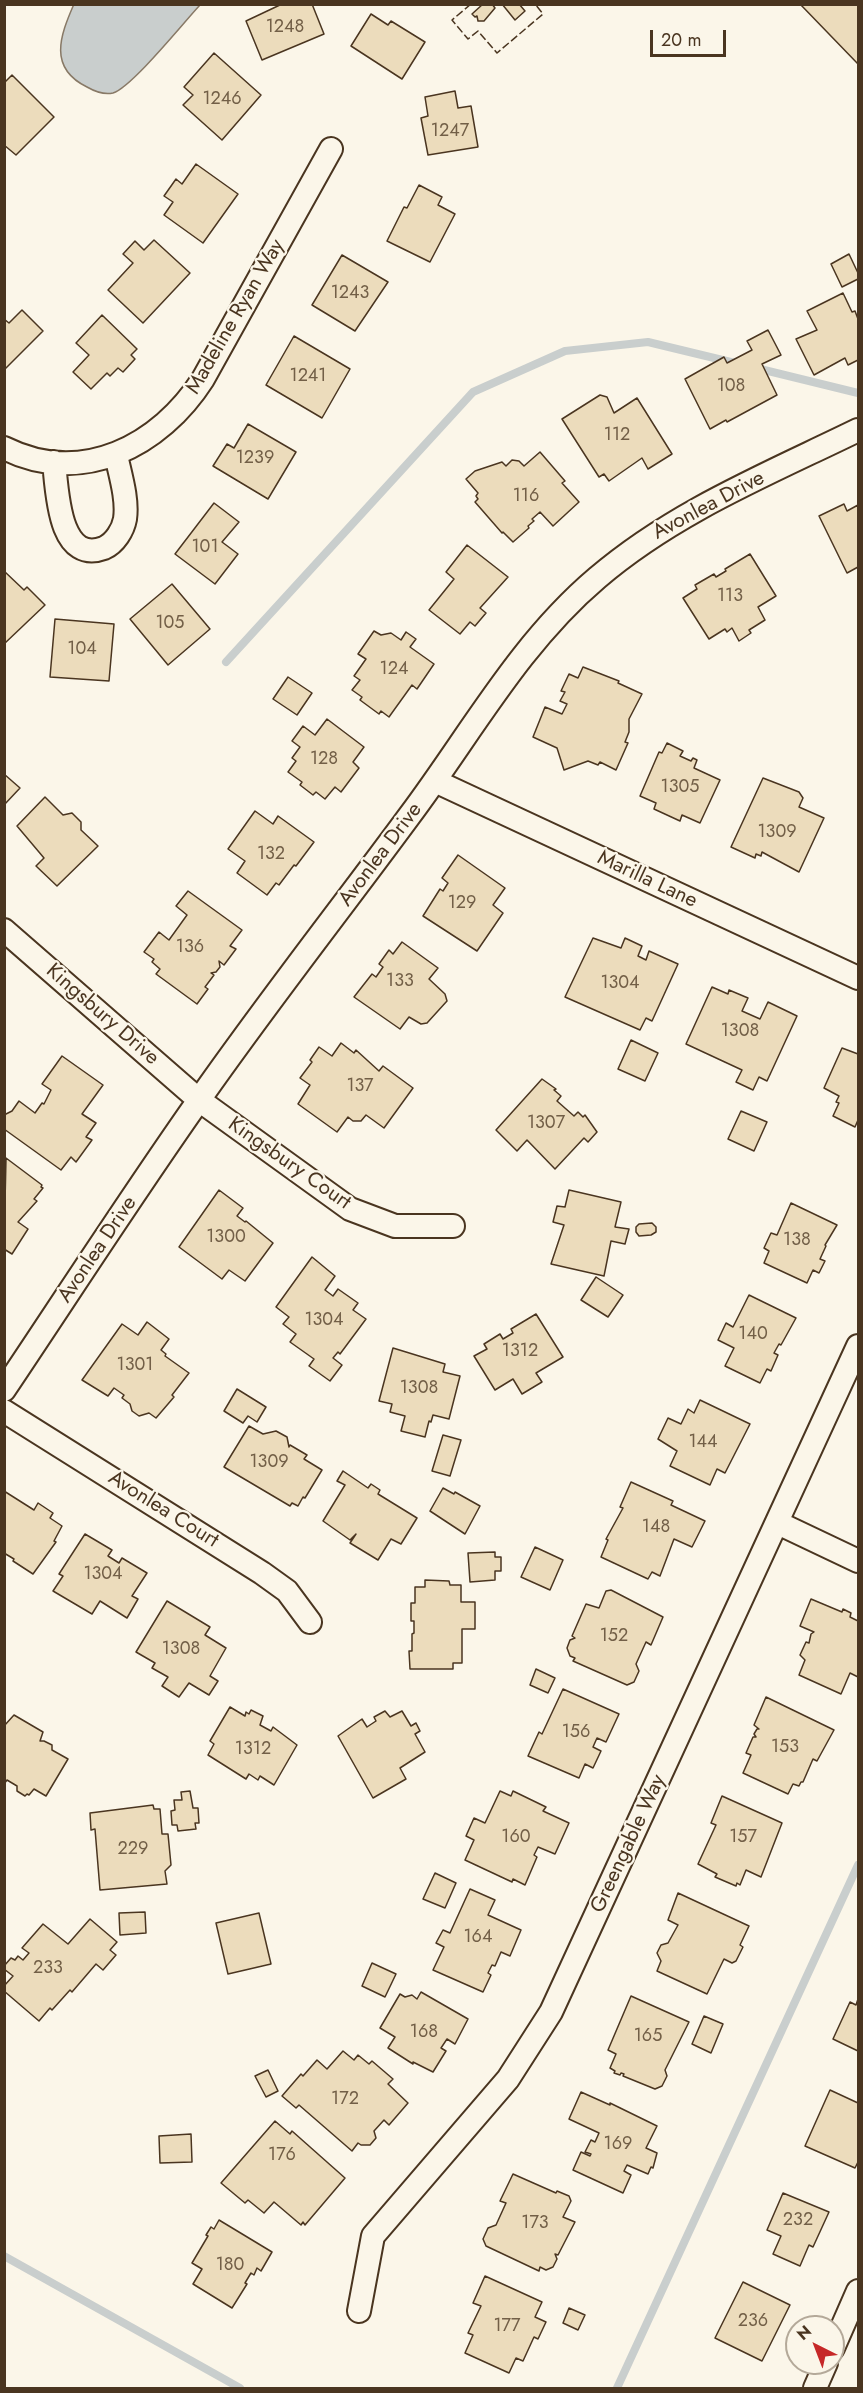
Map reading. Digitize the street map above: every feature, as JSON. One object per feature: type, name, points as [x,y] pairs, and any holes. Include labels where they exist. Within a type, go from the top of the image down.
[{"type":"street","name":"Madeline Ryan Way","points":[[4,448],[16,454],[54,462],[95,460],[116,455],[142,442],[167,424],[188,401],[331,148]]},
{"type":"street","name":"Avonlea Drive","points":[[4,1390],[199,1100],[435,781],[515,665],[561,612],[595,580],[669,525],[709,502],[858,430]]},
{"type":"street","points":[[54,462],[63,526],[79,546],[94,550],[112,543],[125,520],[125,504],[116,455]]},
{"type":"street","name":"Marilla Lane","points":[[435,781],[858,978]]},
{"type":"street","name":"Kingsbury Drive","points":[[4,930],[199,1100]]},
{"type":"street","name":"Kingsbury Court","points":[[199,1100],[350,1209],[395,1226],[453,1226]]},
{"type":"street","name":"Greengable Way","points":[[359,2311],[372,2236],[508,2079],[551,2012],[858,1347]]},
{"type":"street","name":"Avonlea Court","points":[[4,1411],[262,1573],[287,1591],[310,1622]]},
{"type":"street","points":[[778,1523],[858,1561]]},
{"type":"street","points":[[845,2321],[858,2291]]},
{"type":"shaded area","points":[[74,4],[200,5],[132,79],[113,93],[106,93],[93,90],[75,79],[67,71],[62,61],[62,39]]},
{"type":"building","points":[[282,4],[312,4],[324,34],[262,60],[246,21]]},
{"type":"building","points":[[483,4],[492,4],[495,8],[484,21],[478,21],[477,16],[472,14]]},
{"type":"building","points":[[502,4],[519,4],[525,11],[515,20]]},
{"type":"building","points":[[800,4],[858,4],[858,64]]},
{"type":"building","points":[[371,14],[388,25],[391,21],[425,42],[402,79],[351,46]]},
{"type":"building","points":[[214,53],[261,95],[222,140],[183,105],[193,95],[184,87]]},
{"type":"building","points":[[12,75],[54,117],[16,155],[4,145],[4,83]]},
{"type":"building","points":[[455,91],[458,108],[471,106],[478,147],[428,155],[421,118],[428,116],[425,97]]},
{"type":"building","points":[[196,164],[238,194],[203,243],[164,215],[173,202],[164,196],[176,179],[182,184]]},
{"type":"building","points":[[419,185],[442,197],[438,205],[455,214],[430,262],[387,241],[404,207],[407,208]]},
{"type":"building","points":[[154,240],[190,273],[143,323],[108,290],[133,263],[123,254],[135,241],[144,250]]},
{"type":"building","points":[[849,254],[858,273],[858,279],[842,287],[831,264]]},
{"type":"building","points":[[342,255],[388,282],[355,331],[312,305]]},
{"type":"building","points":[[843,293],[858,319],[858,360],[848,365],[845,358],[814,375],[796,339],[817,330],[807,311]]},
{"type":"building","points":[[22,310],[43,331],[4,370],[4,319],[9,323]]},
{"type":"building","points":[[102,315],[137,349],[131,355],[135,359],[123,372],[118,368],[110,376],[107,373],[91,389],[73,372],[89,355],[76,343]]},
{"type":"building","points":[[768,330],[781,355],[762,364],[777,395],[710,429],[685,379],[724,357],[727,363],[752,350],[747,341]]},
{"type":"building","points":[[294,336],[350,369],[322,418],[266,385]]},
{"type":"building","points":[[600,395],[607,397],[614,413],[637,398],[672,454],[648,469],[642,458],[609,481],[604,474],[599,477],[562,419]]},
{"type":"building","points":[[248,424],[296,452],[268,499],[213,466],[227,444],[234,448]]},
{"type":"building","points":[[540,452],[565,481],[562,483],[579,502],[553,526],[540,512],[532,519],[534,521],[528,526],[529,528],[513,542],[475,502],[478,499],[476,496],[478,493],[466,479],[475,471],[502,462],[506,466],[512,460],[519,461],[524,466]]},
{"type":"building","points":[[214,503],[239,522],[222,542],[238,554],[215,584],[175,554]]},
{"type":"building","points":[[844,504],[847,511],[858,505],[858,567],[847,573],[819,516]]},
{"type":"building","points":[[467,545],[508,577],[480,608],[486,613],[475,626],[470,622],[460,634],[429,610],[454,579],[446,572]]},
{"type":"building","points":[[750,554],[776,596],[758,607],[765,620],[749,630],[751,633],[739,641],[732,628],[727,632],[725,629],[709,639],[683,598],[697,589],[695,585],[714,574],[716,577]]},
{"type":"building","points":[[4,571],[24,590],[27,587],[45,605],[4,644]]},
{"type":"building","points":[[172,584],[210,629],[168,665],[130,619]]},
{"type":"building","points":[[55,619],[114,624],[109,681],[50,677]]},
{"type":"building","points":[[374,631],[381,635],[391,633],[401,640],[406,632],[416,639],[410,647],[434,664],[417,689],[412,685],[389,717],[381,711],[379,714],[360,700],[362,697],[352,690],[360,680],[354,676],[366,659],[358,654]]},
{"type":"building","points":[[583,667],[619,681],[618,683],[642,694],[629,719],[629,732],[625,742],[628,743],[616,770],[600,762],[598,765],[588,761],[564,770],[557,748],[533,737],[545,707],[562,714],[567,704],[560,701],[565,692],[561,691],[569,674],[578,678]]},
{"type":"building","points":[[288,677],[312,693],[297,715],[273,699]]},
{"type":"building","points":[[327,719],[364,747],[353,762],[359,768],[341,792],[335,787],[325,799],[316,792],[313,795],[300,785],[302,782],[288,772],[296,761],[292,758],[300,747],[292,741],[303,726],[315,735]]},
{"type":"building","points":[[667,743],[683,751],[680,756],[691,761],[693,758],[697,760],[694,768],[720,780],[700,823],[682,815],[680,821],[654,809],[656,803],[640,796],[659,752],[662,753]]},
{"type":"building","points":[[4,774],[20,788],[4,805]]},
{"type":"building","points":[[763,778],[799,792],[803,798],[799,807],[824,818],[799,872],[762,852],[761,856],[756,854],[755,858],[731,847]]},
{"type":"building","points":[[45,797],[63,815],[72,813],[81,822],[81,830],[98,846],[57,886],[36,866],[44,858],[17,826]]},
{"type":"building","points":[[255,811],[273,824],[278,816],[314,842],[296,866],[294,865],[279,885],[276,883],[267,895],[237,873],[245,861],[228,849]]},
{"type":"building","points":[[458,855],[505,888],[493,905],[503,913],[477,951],[423,916],[440,889],[443,891],[448,883],[442,878]]},
{"type":"building","points":[[188,891],[242,930],[230,946],[236,949],[224,965],[219,961],[220,967],[216,972],[211,973],[214,975],[205,987],[208,989],[197,1004],[156,974],[160,969],[152,962],[154,959],[144,952],[159,932],[169,940],[187,915],[176,906]]},
{"type":"building","points":[[593,938],[621,948],[625,938],[642,946],[638,956],[646,960],[649,951],[678,964],[652,1021],[646,1018],[640,1030],[565,997]]},
{"type":"building","points":[[402,942],[438,968],[429,979],[445,994],[447,1001],[427,1023],[421,1024],[409,1017],[400,1029],[354,997],[372,974],[376,977],[383,967],[379,964],[389,950],[393,954]]},
{"type":"building","points":[[712,987],[728,994],[729,990],[748,998],[742,1011],[760,1019],[768,1002],[797,1016],[767,1081],[759,1077],[753,1090],[736,1082],[742,1070],[686,1044]]},
{"type":"building","points":[[631,1040],[658,1053],[645,1081],[618,1069]]},
{"type":"building","points":[[341,1043],[354,1053],[356,1050],[379,1071],[383,1066],[413,1088],[384,1128],[366,1115],[361,1121],[353,1121],[348,1117],[337,1132],[298,1104],[310,1085],[300,1078],[312,1062],[310,1060],[319,1047],[332,1056]]},
{"type":"building","points":[[842,1048],[858,1054],[858,1120],[855,1127],[833,1116],[839,1103],[836,1102],[839,1096],[824,1088]]},
{"type":"building","points":[[62,1056],[103,1085],[82,1114],[96,1123],[86,1137],[92,1140],[76,1162],[71,1157],[61,1170],[4,1129],[4,1115],[12,1111],[19,1101],[35,1113],[42,1103],[44,1104],[51,1090],[42,1084]]},
{"type":"building","points":[[542,1079],[556,1089],[554,1090],[561,1096],[557,1101],[574,1116],[578,1112],[583,1117],[585,1115],[597,1132],[588,1142],[584,1138],[555,1169],[527,1140],[517,1151],[496,1130]]},
{"type":"building","points":[[741,1111],[767,1122],[754,1151],[728,1139]]},
{"type":"building","points":[[6,1158],[43,1188],[34,1199],[37,1201],[18,1222],[28,1229],[12,1254],[4,1249]]},
{"type":"building","points":[[219,1190],[243,1208],[237,1216],[273,1243],[245,1281],[229,1270],[222,1279],[179,1247]]},
{"type":"building","points":[[569,1190],[621,1202],[615,1227],[629,1229],[625,1244],[611,1241],[604,1276],[551,1264],[564,1225],[553,1222],[557,1206],[565,1207]]},
{"type":"building","points":[[791,1203],[837,1225],[825,1245],[820,1259],[825,1261],[819,1273],[813,1270],[807,1283],[764,1263],[769,1251],[764,1248],[771,1233],[777,1235]]},
{"type":"building","points":[[652,1223],[656,1227],[656,1232],[639,1236],[636,1227],[639,1224]]},
{"type":"building","points":[[312,1257],[335,1276],[325,1290],[333,1296],[338,1289],[358,1303],[353,1310],[366,1319],[340,1354],[338,1352],[333,1358],[342,1365],[330,1381],[309,1366],[314,1359],[290,1342],[296,1334],[283,1324],[289,1317],[276,1307]]},
{"type":"building","points":[[596,1277],[623,1295],[608,1317],[581,1300]]},
{"type":"building","points":[[749,1295],[796,1318],[774,1353],[778,1355],[771,1371],[767,1369],[760,1383],[725,1366],[734,1348],[718,1340],[726,1323],[733,1327]]},
{"type":"building","points":[[536,1314],[563,1357],[536,1373],[542,1382],[522,1394],[513,1379],[495,1390],[474,1356],[487,1349],[484,1344],[500,1334],[503,1339],[513,1333],[511,1329]]},
{"type":"building","points":[[147,1322],[169,1339],[161,1350],[166,1354],[165,1356],[189,1373],[172,1395],[174,1397],[156,1418],[149,1413],[139,1416],[132,1411],[130,1404],[122,1398],[124,1395],[114,1388],[108,1396],[82,1380],[122,1324],[138,1335]]},
{"type":"building","points":[[393,1348],[445,1364],[443,1372],[460,1376],[449,1419],[433,1415],[425,1437],[401,1431],[405,1416],[390,1412],[392,1404],[379,1401]]},
{"type":"building","points":[[237,1389],[266,1407],[257,1422],[248,1416],[243,1423],[224,1411]]},
{"type":"building","points":[[700,1400],[750,1424],[725,1473],[717,1469],[710,1485],[670,1466],[677,1451],[658,1439],[668,1418],[681,1424],[688,1409],[694,1413]]},
{"type":"building","points":[[249,1426],[263,1434],[276,1431],[287,1437],[289,1447],[290,1445],[307,1455],[304,1459],[322,1470],[298,1506],[292,1503],[290,1506],[224,1467]]},
{"type":"building","points":[[443,1435],[461,1440],[450,1476],[432,1471]]},
{"type":"building","points":[[343,1471],[368,1488],[371,1484],[380,1490],[378,1494],[417,1518],[401,1544],[391,1539],[378,1560],[350,1543],[356,1534],[350,1540],[323,1521],[345,1485],[337,1481]]},
{"type":"building","points":[[631,1482],[673,1501],[671,1505],[705,1521],[692,1547],[674,1539],[660,1576],[652,1572],[648,1579],[601,1557],[608,1540],[606,1539],[623,1508],[620,1507]]},
{"type":"building","points":[[443,1488],[480,1506],[465,1534],[430,1511]]},
{"type":"building","points":[[4,1491],[34,1510],[38,1503],[53,1513],[50,1518],[62,1526],[54,1541],[56,1542],[33,1574],[4,1553]]},
{"type":"building","points":[[85,1534],[112,1550],[108,1556],[119,1563],[122,1558],[147,1573],[132,1596],[138,1599],[127,1618],[100,1601],[92,1614],[53,1591],[63,1576],[59,1574]]},
{"type":"building","points":[[535,1547],[563,1560],[550,1590],[521,1577]]},
{"type":"building","points":[[495,1552],[495,1557],[501,1557],[501,1571],[495,1571],[495,1580],[470,1582],[468,1553]]},
{"type":"building","points":[[425,1580],[449,1581],[450,1585],[461,1585],[461,1602],[475,1602],[475,1629],[462,1629],[462,1663],[453,1663],[453,1669],[410,1669],[409,1651],[412,1651],[412,1634],[414,1633],[411,1603],[415,1603],[415,1587],[425,1587]]},
{"type":"building","points":[[611,1590],[663,1617],[651,1645],[646,1642],[636,1664],[639,1671],[634,1682],[627,1685],[573,1661],[575,1658],[570,1656],[567,1648],[570,1640],[575,1638],[572,1636],[586,1604],[599,1608],[606,1591]]},
{"type":"building","points":[[811,1599],[842,1612],[843,1609],[851,1613],[850,1617],[858,1621],[858,1677],[850,1673],[841,1694],[799,1675],[805,1660],[800,1655],[814,1632],[800,1626]]},
{"type":"building","points":[[167,1601],[210,1627],[205,1635],[226,1648],[210,1676],[218,1681],[209,1695],[189,1683],[179,1697],[162,1686],[168,1677],[152,1668],[155,1663],[136,1652]]},
{"type":"building","points":[[536,1669],[555,1678],[548,1693],[530,1685]]},
{"type":"building","points":[[563,1689],[619,1714],[606,1742],[597,1738],[593,1747],[601,1751],[593,1768],[585,1764],[579,1778],[528,1756],[539,1732],[542,1734]]},
{"type":"building","points":[[766,1697],[834,1730],[817,1761],[813,1759],[803,1782],[799,1786],[793,1784],[788,1794],[743,1773],[751,1755],[746,1753],[753,1737],[756,1737],[754,1734],[759,1729],[754,1725]]},
{"type":"building","points":[[230,1707],[245,1716],[246,1712],[249,1714],[251,1710],[263,1716],[260,1725],[271,1731],[273,1727],[297,1745],[274,1785],[260,1776],[258,1780],[249,1774],[246,1779],[208,1755],[214,1744],[210,1741]]},
{"type":"building","points":[[385,1711],[390,1717],[402,1711],[411,1726],[416,1723],[420,1731],[415,1734],[425,1752],[400,1768],[406,1779],[373,1798],[338,1736],[362,1719],[367,1727],[376,1721],[374,1717]]},
{"type":"building","points":[[14,1715],[43,1732],[40,1741],[52,1745],[52,1750],[68,1759],[46,1796],[34,1789],[25,1796],[17,1791],[17,1786],[7,1780],[4,1784],[4,1726]]},
{"type":"building","points":[[190,1791],[193,1808],[198,1808],[199,1823],[195,1823],[196,1829],[178,1831],[177,1825],[172,1825],[171,1811],[175,1810],[174,1800],[182,1800],[181,1792]]},
{"type":"building","points":[[500,1791],[511,1796],[513,1791],[546,1807],[543,1811],[569,1823],[555,1854],[538,1847],[534,1855],[537,1857],[525,1885],[513,1879],[512,1882],[465,1860],[474,1840],[466,1836],[474,1818],[485,1823]]},
{"type":"building","points":[[722,1796],[782,1823],[761,1877],[746,1870],[740,1885],[737,1883],[736,1886],[715,1877],[717,1874],[698,1864],[716,1825],[711,1823]]},
{"type":"building","points":[[153,1805],[154,1809],[160,1809],[162,1834],[168,1834],[171,1865],[165,1871],[167,1884],[100,1890],[95,1829],[91,1830],[90,1813]]},
{"type":"building","points":[[435,1873],[456,1883],[445,1908],[423,1899]]},
{"type":"building","points":[[470,1889],[495,1900],[488,1915],[521,1930],[510,1956],[501,1952],[495,1966],[492,1965],[488,1973],[491,1975],[483,1992],[433,1970],[444,1947],[436,1943],[443,1930],[450,1933]]},
{"type":"building","points":[[678,1893],[749,1926],[740,1945],[743,1947],[736,1961],[732,1963],[724,1959],[707,1994],[657,1971],[661,1961],[657,1953],[661,1945],[668,1943],[678,1925],[668,1920]]},
{"type":"building","points":[[145,1912],[146,1933],[120,1935],[119,1913]]},
{"type":"building","points":[[259,1913],[271,1964],[228,1974],[216,1923]]},
{"type":"building","points":[[90,1919],[117,1942],[110,1950],[116,1955],[103,1970],[96,1964],[72,1992],[70,1990],[39,2021],[4,1991],[4,1986],[13,1976],[4,1969],[4,1966],[11,1958],[15,1960],[18,1956],[23,1960],[29,1953],[22,1948],[43,1924],[68,1944]]},
{"type":"building","points":[[372,1963],[396,1974],[385,1997],[362,1986]]},
{"type":"building","points":[[421,1992],[468,2019],[455,2044],[447,2039],[441,2048],[446,2051],[433,2072],[413,2062],[413,2064],[388,2048],[395,2037],[380,2028],[400,1994],[405,1997],[412,1995],[417,1999]]},
{"type":"building","points":[[631,1996],[689,2022],[665,2070],[667,2076],[662,2086],[655,2089],[623,2076],[624,2074],[614,2073],[615,2071],[610,2068],[616,2054],[608,2050]]},
{"type":"building","points":[[858,1999],[858,2051],[833,2039],[850,2002],[856,2005]]},
{"type":"building","points":[[704,2016],[723,2024],[711,2053],[692,2044]]},
{"type":"building","points":[[343,2051],[354,2060],[358,2055],[369,2064],[372,2061],[393,2079],[388,2084],[408,2103],[389,2125],[384,2120],[374,2131],[376,2138],[370,2145],[358,2143],[352,2151],[299,2105],[296,2108],[282,2096],[317,2060],[327,2069]]},
{"type":"building","points":[[268,2070],[278,2091],[266,2097],[255,2076]]},
{"type":"building","points":[[830,2090],[858,2103],[858,2162],[855,2168],[805,2146]]},
{"type":"building","points":[[581,2092],[610,2105],[610,2103],[657,2126],[646,2148],[657,2153],[653,2168],[651,2167],[648,2174],[627,2165],[624,2171],[631,2175],[623,2193],[573,2170],[581,2152],[590,2156],[591,2154],[585,2152],[591,2140],[595,2142],[599,2133],[569,2119]]},
{"type":"building","points":[[275,2121],[290,2134],[292,2131],[345,2178],[305,2225],[303,2222],[301,2225],[274,2202],[264,2213],[248,2200],[245,2203],[221,2183]]},
{"type":"building","points":[[191,2134],[192,2162],[160,2163],[159,2136]]},
{"type":"building","points":[[513,2174],[556,2193],[557,2191],[569,2196],[571,2201],[563,2217],[575,2222],[558,2255],[555,2254],[557,2259],[553,2267],[546,2270],[540,2267],[539,2271],[486,2246],[483,2239],[488,2228],[496,2225],[506,2203],[500,2201]]},
{"type":"building","points":[[783,2193],[829,2212],[813,2247],[809,2245],[800,2266],[773,2254],[781,2236],[767,2230]]},
{"type":"building","points":[[219,2220],[272,2252],[261,2271],[257,2268],[254,2275],[251,2273],[232,2308],[193,2284],[202,2269],[192,2263],[211,2227],[214,2229]]},
{"type":"building","points":[[485,2276],[542,2302],[535,2317],[546,2322],[538,2339],[534,2337],[523,2361],[516,2358],[509,2373],[465,2353],[473,2335],[468,2333],[481,2306],[473,2303]]},
{"type":"building","points":[[743,2282],[790,2305],[762,2361],[715,2338]]},
{"type":"building","points":[[569,2308],[585,2315],[578,2330],[563,2323]]},
{"type":"waterway","points":[[226,662],[473,392],[565,351],[648,342],[739,364]]},
{"type":"waterway","points":[[756,368],[858,393]]},
{"type":"waterway","points":[[617,2388],[858,1865]]},
{"type":"waterway","points":[[4,2256],[240,2388]]},
{"type":"fence","points":[[471,4],[452,20],[468,39],[478,31],[497,53],[543,14],[535,4]]}]
